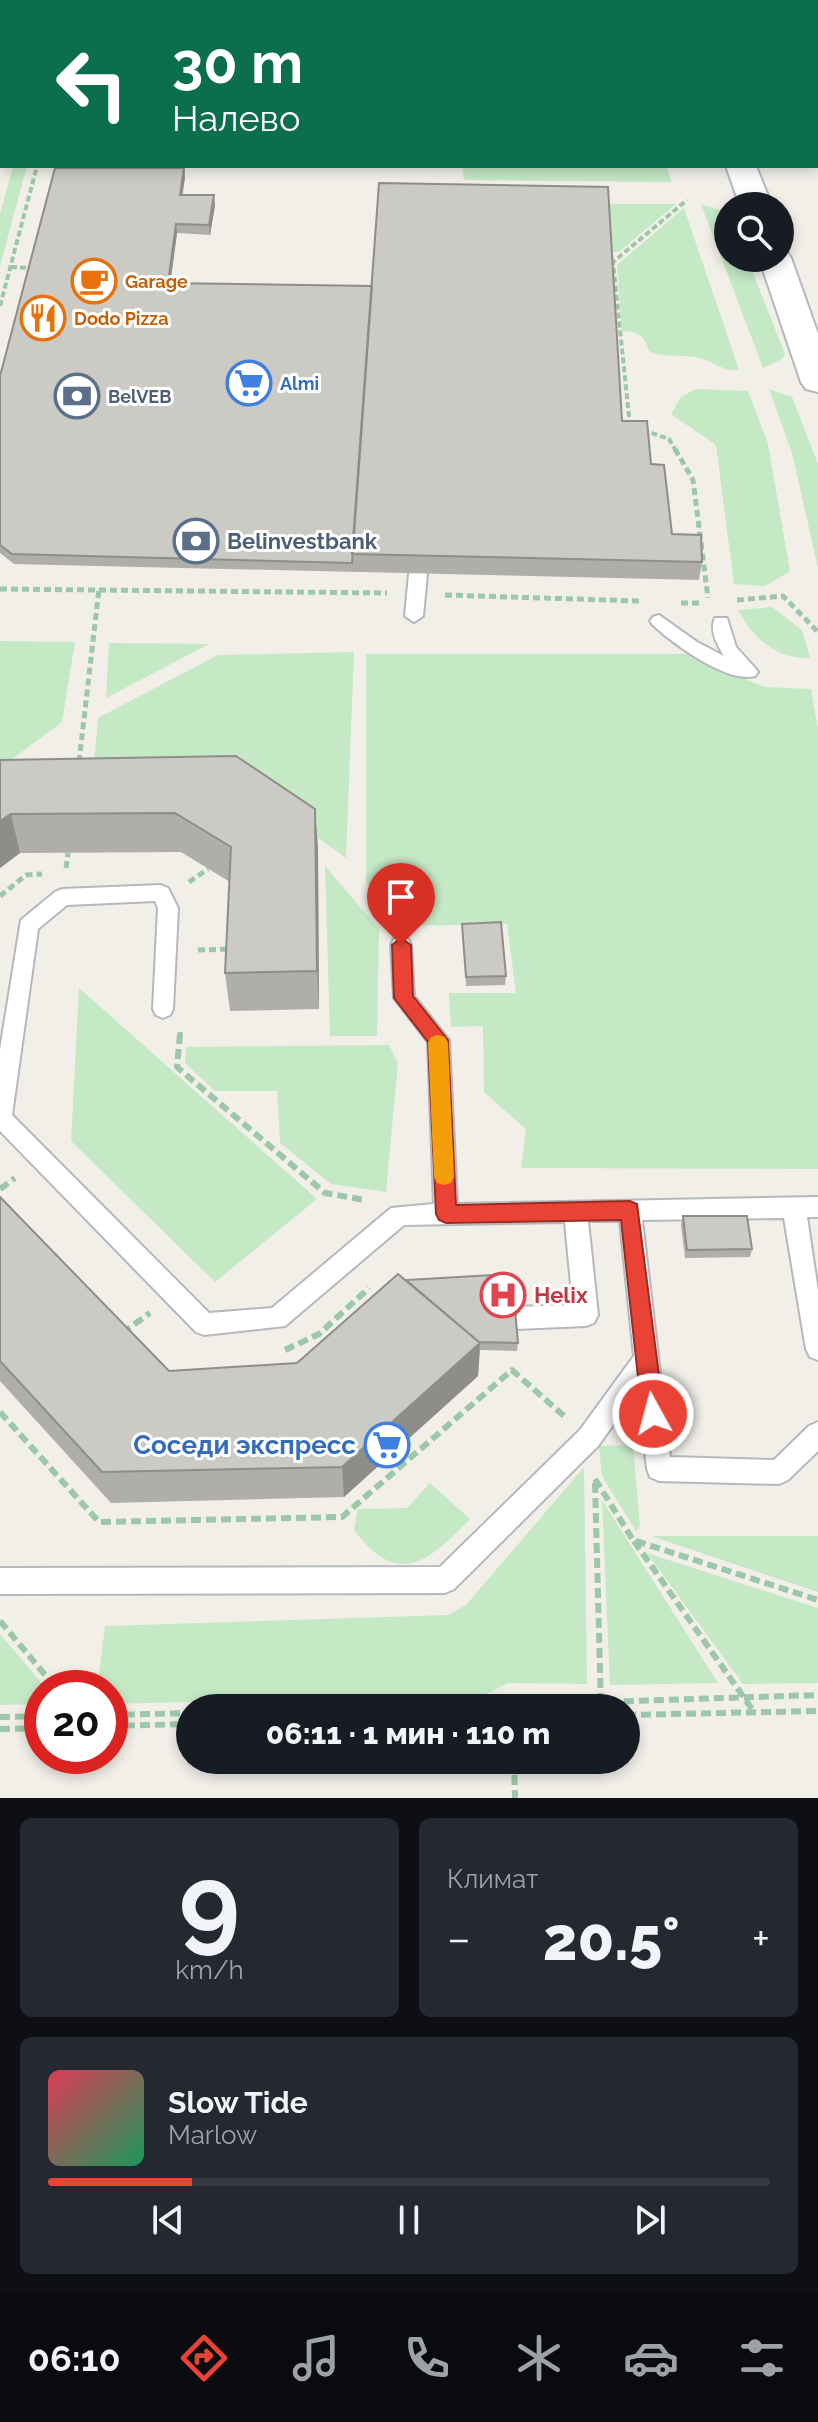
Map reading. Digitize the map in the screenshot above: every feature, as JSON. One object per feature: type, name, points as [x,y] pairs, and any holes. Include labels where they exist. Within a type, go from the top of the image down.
[{"type":"street","points":[[742,168],[751,192]]},
{"type":"street","points":[[780,272],[818,382]]},
{"type":"lane","points":[[414,616],[418,574]]},
{"type":"lane","points":[[659,621],[684,644],[711,659],[749,672],[729,653],[721,632],[721,622]]},
{"type":"lane","points":[[163,1009],[168,908],[161,893],[62,897],[28,926],[1,1118],[204,1324],[277,1318],[399,1215],[806,1207],[804,1279],[818,1349]]},
{"type":"lane","points":[[401,945],[404,998],[438,1040],[446,1214]]},
{"type":"lane","points":[[630,1210],[659,1469],[779,1472],[818,1434]]},
{"type":"lane","points":[[515,1318],[586,1315],[576,1234],[577,1212]]},
{"type":"lane","points":[[0,1581],[445,1580],[589,1438],[646,1360]]},
{"type":"path","points":[[0,306],[36,168]]},
{"type":"path","points":[[687,200],[613,262],[628,425],[669,439],[693,480],[708,603]]},
{"type":"path","points":[[11,267],[33,268]]},
{"type":"path","points":[[384,593],[385,579]]},
{"type":"path","points":[[78,768],[99,589]]},
{"type":"path","points":[[68,853],[66,873],[80,873]]},
{"type":"path","points":[[189,891],[184,885],[208,869]]},
{"type":"path","points":[[185,951],[233,949]]},
{"type":"path","points":[[180,1028],[177,1067],[325,1193],[388,1204],[399,1215]]},
{"type":"path","points":[[0,1189],[22,1174]]},
{"type":"path","points":[[115,1338],[154,1310]]},
{"type":"path","points":[[322,1332],[330,1340]]},
{"type":"path","points":[[0,1412],[99,1522],[342,1517],[512,1370],[589,1438],[595,1482],[601,1694]]},
{"type":"path","points":[[595,1482],[754,1712]]},
{"type":"path","points":[[633,1540],[818,1600]]},
{"type":"path","points":[[0,1621],[41,1670]]},
{"type":"path","points":[[640,1703],[818,1695]]},
{"type":"path","points":[[640,1715],[818,1711]]},
{"type":"path","points":[[128,1715],[176,1713]]},
{"type":"path","points":[[0,1717],[24,1716]]},
{"type":"path","points":[[128,1726],[176,1724]]},
{"type":"path","points":[[0,1729],[24,1728]]},
{"type":"path","points":[[514,1774],[515,1798]]},
{"type":"green space","points":[[12,168],[26,168],[0,266],[0,214]]},
{"type":"green space","points":[[462,168],[667,168],[672,182],[464,180]]},
{"type":"green space","points":[[609,204],[676,204],[619,252],[612,252]]},
{"type":"green space","points":[[701,204],[714,208],[714,238]]},
{"type":"green space","points":[[684,208],[739,370],[726,369],[702,358],[656,354],[649,351],[640,335],[622,331],[617,265]]},
{"type":"green space","points":[[727,272],[753,272],[785,354],[782,359],[763,368]]},
{"type":"green space","points":[[696,389],[748,391],[768,444],[790,571],[765,586],[734,584],[716,445],[671,414],[681,397]]},
{"type":"green space","points":[[769,389],[792,397],[818,464],[818,568],[792,453]]},
{"type":"green space","points":[[772,607],[802,630],[810,658],[787,655],[767,645],[751,630],[738,610]]},
{"type":"green space","points":[[0,641],[75,642],[62,722],[0,768]]},
{"type":"green space","points":[[109,643],[209,644],[106,698]]},
{"type":"green space","points":[[354,652],[346,858],[249,788],[92,788],[98,718],[218,655]]},
{"type":"green space","points":[[366,654],[688,654],[764,687],[811,689],[818,730],[818,1169],[521,1168],[526,1129],[484,1092],[483,1026],[451,1027],[449,993],[516,993],[507,924],[402,926],[366,883]]},
{"type":"green space","points":[[325,866],[379,929],[377,1036],[330,1036]]},
{"type":"green space","points":[[79,988],[317,1199],[215,1282],[71,1141]]},
{"type":"green space","points":[[389,1045],[398,1063],[386,1192],[331,1184],[280,1143],[277,1091],[215,1091],[185,1063],[186,1047]]},
{"type":"green space","points":[[633,1445],[640,1527],[636,1531],[602,1476],[599,1446]]},
{"type":"green space","points":[[584,1467],[587,1684],[508,1683],[487,1694],[176,1694],[176,1702],[128,1704],[128,1670],[100,1670],[105,1626],[448,1615],[466,1605]]},
{"type":"green space","points":[[430,1483],[470,1519],[427,1557],[413,1563],[399,1564],[385,1559],[354,1530],[358,1509],[407,1508]]},
{"type":"green space","points":[[602,1500],[718,1683],[610,1685]]},
{"type":"green space","points":[[651,1536],[818,1536],[818,1592]]},
{"type":"green space","points":[[647,1553],[818,1608],[818,1683],[743,1684]]},
{"type":"green space","points":[[0,1634],[31,1670],[24,1670],[24,1704],[0,1705]]},
{"type":"building","points":[[55,168],[184,168],[180,195],[214,195],[209,225],[176,224],[168,283],[372,286],[352,563],[12,554],[0,545],[0,376]]},
{"type":"building","points":[[379,183],[608,187],[622,421],[647,421],[651,464],[664,465],[672,534],[701,535],[702,562],[352,554]]},
{"type":"building","points":[[236,756],[315,809],[317,971],[225,973],[231,847],[175,813],[11,814],[0,821],[0,760]]},
{"type":"building","points":[[501,922],[506,976],[466,977],[462,924]]},
{"type":"building","points":[[0,1197],[169,1371],[297,1363],[398,1274],[480,1343],[342,1467],[102,1472],[0,1361]]},
{"type":"building","points":[[683,1216],[747,1216],[752,1249],[687,1250]]},
{"type":"building","points":[[512,1274],[518,1343],[479,1342],[406,1280]]},
{"type":"slow traffic","points":[[438,1043],[444,1177]]},
{"type":"place","name":"Garage","points":[[94,281]]},
{"type":"place","name":"Dodo Pizza","points":[[43,318]]},
{"type":"place","name":"Almi","points":[[249,383]]},
{"type":"place","name":"BelVEB","points":[[77,396]]},
{"type":"place","name":"Belinvestbank","points":[[196,541]]},
{"type":"place","name":"Helix","points":[[503,1295]]},
{"type":"place","name":"Соседи экспресс","points":[[387,1445]]},
{"type":"route","points":[[401,945],[404,998],[438,1040],[446,1214],[630,1210],[653,1414]]}]
